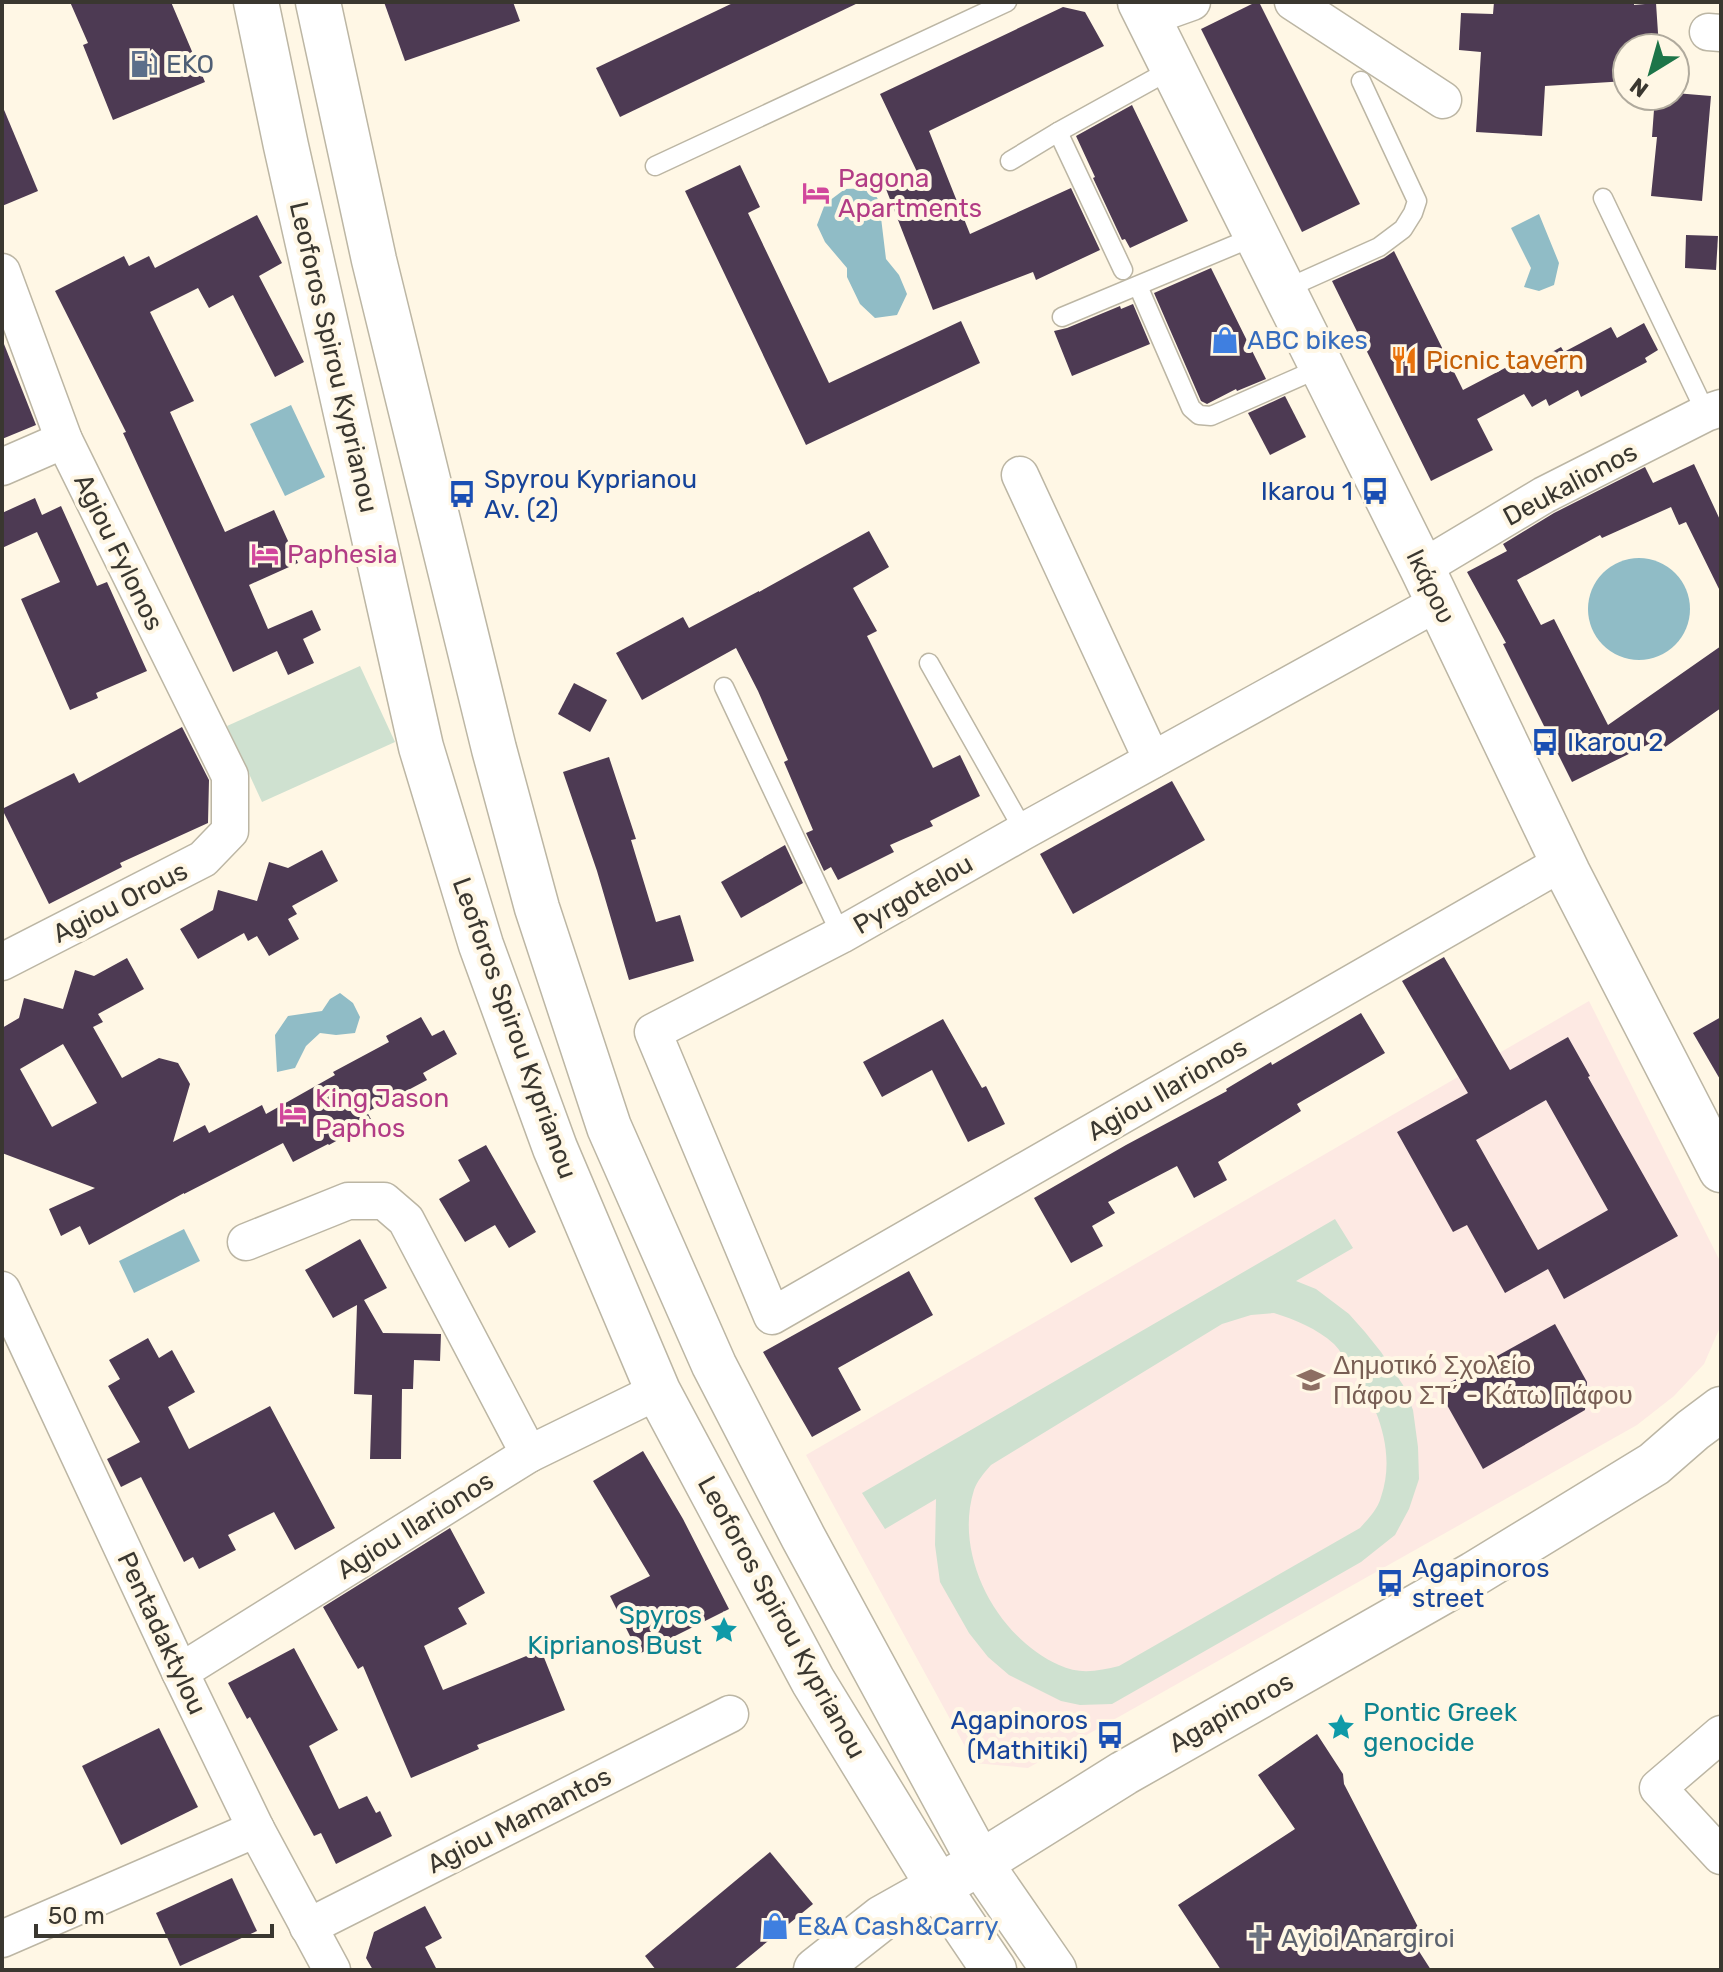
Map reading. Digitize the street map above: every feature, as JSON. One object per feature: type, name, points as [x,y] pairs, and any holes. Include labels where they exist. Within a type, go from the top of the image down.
[{"type":"main road","name":"Leoforos Spirou Kyprianou","points":[[256,2],[421,747],[481,945],[555,1148],[658,1391],[813,1681],[938,1886],[994,1970]]},
{"type":"main road","points":[[318,2],[374,260],[494,749],[537,908],[609,1127],[714,1365],[810,1550],[980,1863],[1054,1970]]},
{"type":"main road","name":"Ικάρου","points":[[1143,10],[1430,585],[1563,862],[1718,1153]]},
{"type":"main road","name":"Agapinoros","points":[[816,1970],[882,1918],[980,1863],[1124,1773],[1474,1574],[1654,1464],[1706,1449],[1720,1416]]},
{"type":"street","points":[[1143,10],[1192,2]]},
{"type":"street","points":[[1293,2],[1443,100]]},
{"type":"street","name":"Agiou Fylonos","points":[[2,272],[64,440],[230,776],[230,831]]},
{"type":"street","name":"Deukalionos","points":[[1430,585],[1544,495],[1713,411]]},
{"type":"street","points":[[2,467],[64,440]]},
{"type":"street","points":[[1020,475],[1152,760]]},
{"type":"street","name":"Pyrgotelou","points":[[772,1316],[653,1032],[841,935],[1152,760],[1430,585]]},
{"type":"street","name":"Agiou Orous","points":[[2,962],[203,859],[230,831]]},
{"type":"street","name":"Agiou Ilarionos","points":[[772,1316],[1563,862]]},
{"type":"street","points":[[246,1242],[348,1201],[384,1201],[406,1220],[529,1454]]},
{"type":"street","name":"Pentadaktylou","points":[[2,1290],[256,1829],[332,1970]]},
{"type":"street","name":"Agiou Ilarionos","points":[[180,1672],[529,1454],[658,1391]]},
{"type":"street","name":"Agiou Mamantos","points":[[308,1927],[730,1714]]},
{"type":"street","points":[[1721,1734],[1658,1788],[1721,1856]]},
{"type":"street","points":[[2,1939],[256,1829]]},
{"type":"street","points":[[2,1963],[5,1970]]},
{"type":"lane","points":[[655,166],[1007,2]]},
{"type":"lane","points":[[1010,161],[1172,69]]},
{"type":"lane","points":[[1283,290],[1379,247],[1403,229],[1413,213],[1417,201],[1361,81]]},
{"type":"lane","points":[[1058,132],[1123,270]]},
{"type":"lane","points":[[1603,198],[1713,411]]},
{"type":"lane","points":[[1062,317],[1256,236]]},
{"type":"lane","points":[[1138,286],[1191,408],[1199,415],[1211,416],[1322,367]]},
{"type":"lane","points":[[929,663],[1024,831]]},
{"type":"lane","points":[[724,687],[841,935]]},
{"type":"shaded area","name":"Δημοτικό Σχολείο Πάφου ΣΤ΄ - Κάτω Πάφου","points":[[1589,1001],[1721,1263],[1721,1325],[1704,1364],[1674,1396],[1637,1425],[1028,1768],[974,1763],[806,1455]]},
{"type":"green space","points":[[360,666],[395,742],[262,802],[227,726]]},
{"type":"green space","points":[[1335,1219],[1353,1248],[1296,1281],[1316,1289],[1349,1314],[1381,1352],[1403,1385],[1413,1410],[1418,1447],[1419,1479],[1409,1509],[1395,1535],[1361,1562],[1112,1704],[1080,1705],[1061,1701],[1009,1675],[988,1657],[969,1633],[940,1582],[935,1545],[936,1499],[885,1529],[862,1493]],"holes":[[[1274,1313],[1313,1329],[1334,1344],[1368,1394],[1381,1427],[1387,1462],[1378,1506],[1360,1528],[1119,1666],[1096,1671],[1074,1670],[1037,1652],[1017,1636],[1000,1615],[976,1567],[970,1541],[969,1515],[974,1490],[981,1477],[991,1465],[1222,1324],[1251,1315]]]},
{"type":"water","points":[[871,188],[879,201],[886,259],[899,275],[907,294],[897,315],[875,318],[860,304],[847,277],[847,268],[825,242],[817,225],[825,204],[845,189]]},
{"type":"water","points":[[1539,214],[1559,263],[1554,285],[1539,291],[1524,287],[1531,268],[1511,228]]},
{"type":"water","points":[[291,405],[325,477],[285,496],[250,424]]},
{"type":"water","points":[[1639,558],[1658,562],[1675,573],[1686,590],[1690,609],[1686,628],[1675,645],[1658,656],[1639,660],[1620,656],[1603,645],[1592,628],[1588,609],[1592,590],[1603,573],[1620,562]]},
{"type":"water","points":[[340,993],[353,1003],[360,1017],[355,1033],[320,1033],[306,1046],[295,1068],[277,1072],[275,1035],[288,1016],[322,1011],[330,999]]},
{"type":"water","points":[[184,1229],[200,1261],[134,1293],[119,1261]]},
{"type":"building","name":"EKO","points":[[70,2],[171,2],[205,82],[113,120],[83,45],[88,43]]},
{"type":"building","points":[[384,2],[513,2],[520,21],[405,61]]},
{"type":"building","points":[[735,2],[860,2],[620,117],[596,68]]},
{"type":"building","points":[[1259,2],[1360,204],[1302,232],[1201,29]]},
{"type":"building","points":[[1494,2],[1656,3],[1658,32],[1611,32],[1611,82],[1545,86],[1542,136],[1476,132],[1481,52],[1459,50],[1461,13],[1493,14]]},
{"type":"building","points":[[1063,7],[1085,12],[1104,46],[929,131],[970,234],[1071,188],[1100,250],[1036,280],[1033,272],[933,310],[886,189],[919,176],[880,94]]},
{"type":"building","points":[[1691,94],[1711,96],[1702,201],[1651,196],[1657,137],[1652,137],[1654,112],[1691,112]]},
{"type":"building","points":[[2,105],[38,191],[2,206]]},
{"type":"building","points":[[1132,105],[1188,221],[1130,248],[1125,239],[1122,240],[1076,136]]},
{"type":"building","points":[[740,165],[760,207],[748,213],[829,383],[961,321],[980,363],[806,445],[685,191]]},
{"type":"building","points":[[257,215],[282,263],[259,276],[304,362],[275,377],[233,295],[209,308],[198,288],[150,312],[194,401],[170,412],[225,532],[274,510],[298,563],[249,585],[268,629],[312,610],[321,630],[303,639],[314,663],[288,675],[277,651],[233,672],[123,433],[126,432],[55,291],[124,256],[129,266],[149,256],[155,268]]},
{"type":"building","points":[[1686,235],[1718,236],[1716,270],[1685,268]]},
{"type":"building","points":[[1394,251],[1463,390],[1528,356],[1532,363],[1561,347],[1564,352],[1611,327],[1617,338],[1644,323],[1658,350],[1645,358],[1647,362],[1581,397],[1578,390],[1549,406],[1546,399],[1532,407],[1524,394],[1477,419],[1493,450],[1431,481],[1332,281]]},
{"type":"building","points":[[1211,268],[1266,379],[1236,389],[1207,404],[1201,401],[1154,293]]},
{"type":"building","points":[[1133,304],[1150,344],[1072,376],[1054,331]]},
{"type":"building","points":[[2,339],[36,425],[2,439]]},
{"type":"building","points":[[1285,396],[1306,437],[1270,455],[1248,413]]},
{"type":"building","points":[[1694,464],[1721,522],[1721,593],[1686,522],[1679,525],[1671,507],[1602,538],[1600,535],[1517,580],[1541,625],[1554,619],[1608,725],[1721,646],[1721,708],[1658,752],[1651,743],[1572,782],[1503,644],[1506,643],[1467,572],[1507,551],[1503,544],[1554,513],[1645,467],[1653,483]]},
{"type":"building","points":[[35,498],[42,515],[61,506],[97,586],[107,582],[147,671],[96,693],[98,698],[70,710],[21,599],[60,582],[37,532],[2,548],[2,513]]},
{"type":"building","points":[[869,531],[889,567],[853,588],[877,631],[867,636],[933,768],[960,755],[980,796],[930,821],[933,826],[890,845],[894,852],[838,880],[831,867],[824,871],[806,833],[813,830],[784,762],[788,760],[736,648],[642,700],[616,653],[683,617],[689,628]]},
{"type":"building","points":[[574,683],[607,700],[590,732],[558,714]]},
{"type":"building","points":[[182,727],[209,780],[208,823],[120,863],[122,867],[49,904],[2,809],[74,773],[79,783]]},
{"type":"building","points":[[609,757],[636,839],[631,840],[656,922],[680,915],[694,961],[629,980],[597,871],[563,772]]},
{"type":"building","points":[[1172,781],[1205,840],[1073,914],[1040,854]]},
{"type":"building","points":[[785,845],[803,883],[741,918],[721,882]]},
{"type":"building","points":[[322,850],[338,881],[292,906],[297,914],[288,919],[299,939],[269,956],[257,936],[248,941],[244,933],[198,959],[180,929],[213,910],[218,890],[257,901],[269,862],[288,868]]},
{"type":"building","points":[[1444,957],[1510,1070],[1568,1037],[1678,1236],[1564,1299],[1548,1269],[1505,1293],[1467,1225],[1453,1232],[1397,1132],[1468,1093],[1402,981]],"holes":[[[1546,1100],[1608,1210],[1538,1250],[1476,1140]]]},
{"type":"building","points":[[127,958],[144,989],[98,1014],[103,1022],[93,1027],[122,1078],[159,1058],[178,1063],[190,1084],[173,1142],[205,1125],[209,1133],[262,1105],[266,1114],[389,1042],[386,1036],[421,1017],[432,1036],[444,1030],[457,1054],[423,1073],[427,1080],[367,1112],[372,1121],[329,1145],[293,1162],[283,1143],[89,1245],[80,1226],[61,1236],[49,1209],[95,1188],[2,1153],[2,1028],[19,1018],[24,998],[63,1009],[75,970],[94,976]],"holes":[[[63,1044],[97,1103],[52,1127],[20,1069]]]},
{"type":"building","points":[[1361,1013],[1385,1053],[1297,1104],[1301,1111],[1218,1162],[1227,1180],[1194,1198],[1177,1166],[1108,1202],[1115,1213],[1092,1226],[1103,1246],[1071,1263],[1034,1198]]},
{"type":"building","points":[[1721,1017],[1721,1081],[1693,1033]]},
{"type":"building","points":[[943,1019],[982,1088],[986,1086],[1005,1124],[968,1142],[932,1070],[882,1097],[863,1062]]},
{"type":"building","points":[[486,1145],[536,1232],[509,1248],[495,1225],[465,1242],[439,1199],[470,1181],[458,1160]]},
{"type":"building","points":[[360,1239],[387,1288],[364,1300],[383,1333],[441,1334],[440,1361],[414,1360],[413,1389],[402,1389],[401,1459],[370,1459],[372,1395],[354,1394],[357,1305],[333,1318],[305,1270]]},
{"type":"building","points":[[909,1271],[933,1315],[838,1368],[861,1410],[812,1437],[763,1352]]},
{"type":"building","points":[[1555,1324],[1587,1382],[1585,1410],[1483,1469],[1438,1389]]},
{"type":"building","points":[[148,1338],[159,1358],[172,1350],[195,1392],[168,1407],[189,1449],[270,1406],[335,1528],[295,1550],[274,1512],[228,1535],[236,1550],[199,1569],[193,1557],[184,1562],[141,1477],[121,1487],[107,1459],[140,1442],[108,1386],[120,1379],[109,1360]]},
{"type":"building","points":[[643,1451],[683,1519],[729,1609],[639,1654],[610,1596],[650,1576],[593,1481]]},
{"type":"building","points":[[450,1528],[485,1593],[458,1608],[467,1624],[424,1646],[443,1690],[541,1650],[565,1710],[477,1745],[479,1749],[411,1778],[363,1666],[358,1669],[323,1607]]},
{"type":"building","points":[[294,1648],[338,1730],[309,1746],[339,1809],[367,1796],[376,1813],[380,1811],[392,1836],[336,1864],[321,1833],[314,1836],[250,1717],[247,1719],[228,1683]]},
{"type":"building","points":[[159,1728],[198,1807],[121,1845],[82,1766]]},
{"type":"building","points":[[1317,1734],[1343,1774],[1344,1784],[1418,1927],[1415,1945],[1431,1970],[1221,1970],[1178,1905],[1295,1829],[1258,1775]]},
{"type":"building","points":[[770,1852],[813,1904],[733,1970],[656,1970],[645,1956]]},
{"type":"building","points":[[232,1878],[257,1931],[180,1966],[156,1913]]},
{"type":"building","points":[[425,1906],[442,1938],[425,1947],[437,1970],[373,1970],[366,1958],[374,1932]]},
{"type":"place","name":"EKO","points":[[144,64]]},
{"type":"place","name":"Pagona Apartments","points":[[816,193]]},
{"type":"place","name":"ABC bikes","points":[[1225,340]]},
{"type":"place","name":"Picnic tavern","points":[[1404,360]]},
{"type":"place","name":"Ikarou 1","points":[[1375,491]]},
{"type":"place","name":"Spyrou Kyprianou Av. (2)","points":[[462,494]]},
{"type":"place","name":"Paphesia","points":[[265,554]]},
{"type":"place","name":"Ikarou 2","points":[[1545,742]]},
{"type":"place","name":"King Jason Paphos","points":[[293,1113]]},
{"type":"place","name":"Δημοτικό Σχολείο Πάφου ΣΤ΄ - Κάτω Πάφου","points":[[1311,1380]]},
{"type":"place","name":"Agapinoros street","points":[[1390,1583]]},
{"type":"place","name":"Spyros Kiprianos Bust","points":[[724,1630]]},
{"type":"place","name":"Pontic Greek genocide","points":[[1341,1727]]},
{"type":"place","name":"Agapinoros (Mathitiki)","points":[[1110,1735]]},
{"type":"place","name":"E&A Cash&Carry","points":[[775,1926]]},
{"type":"place","name":"Ayioi Anargiroi","points":[[1259,1938]]}]
